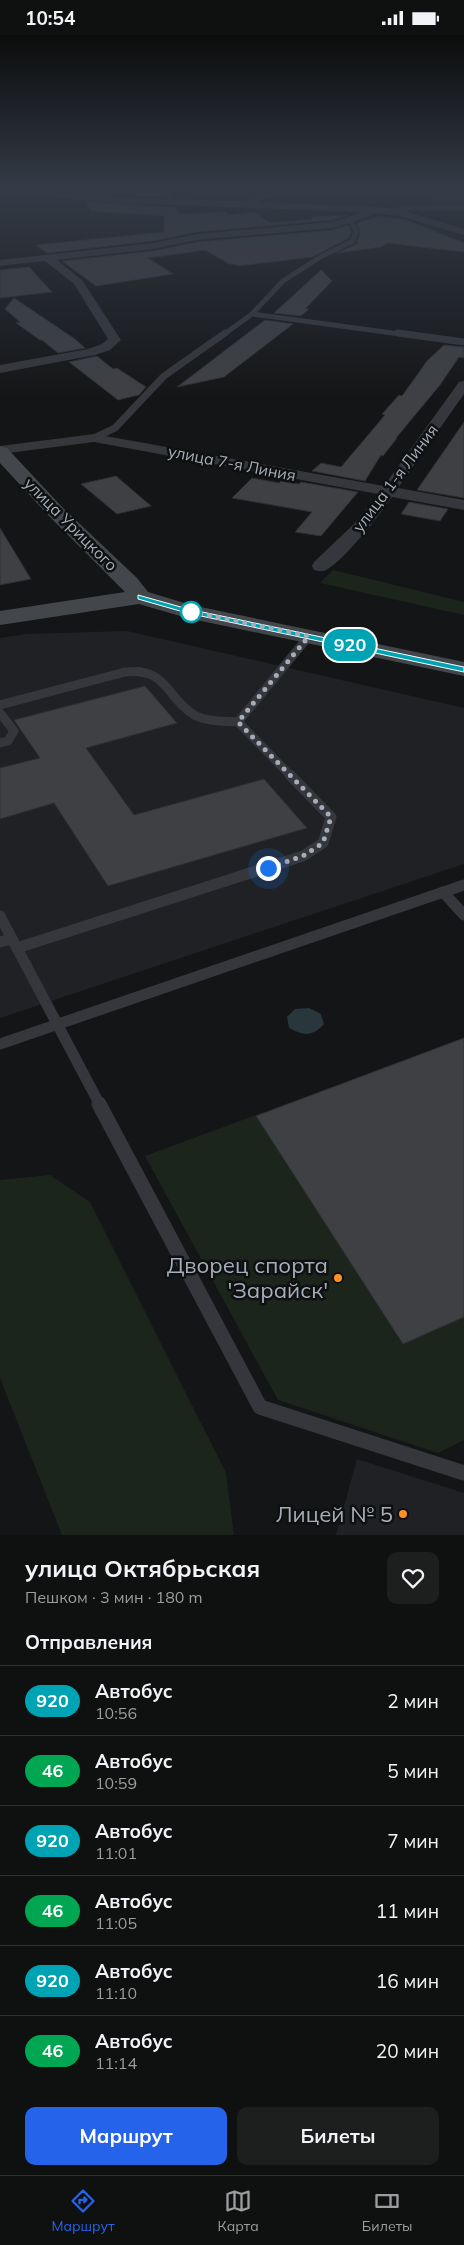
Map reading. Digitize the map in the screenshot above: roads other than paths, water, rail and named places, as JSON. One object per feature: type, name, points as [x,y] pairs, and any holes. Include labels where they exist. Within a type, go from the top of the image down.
[{"type":"main road","name":"улица Урицкого","points":[[0,451],[56,511],[129,583],[140,597]]},
{"type":"main road","points":[[0,618],[140,597],[187,611],[464,669]]},
{"type":"street","points":[[0,263],[38,258]]},
{"type":"street","points":[[0,369],[90,352],[106,347],[115,340],[78,282],[47,258]]},
{"type":"street","name":"улица 1-я Линия","points":[[320,566],[340,550],[388,492],[464,385]]},
{"type":"street","name":"улица 7-я Линия","points":[[0,451],[94,438],[464,505]]},
{"type":"lane","points":[[94,438],[115,429],[164,376],[252,314],[283,281],[319,258]]},
{"type":"lane","points":[[252,314],[464,342]]},
{"type":"lane","points":[[238,722],[309,636]]},
{"type":"lane","points":[[0,705],[125,671],[152,673],[181,704],[196,716],[217,721],[238,722],[331,817],[323,843],[303,856],[10,943]]},
{"type":"lane","points":[[0,713],[14,731],[8,741],[0,743]]},
{"type":"lane","points":[[0,1044],[464,885]]},
{"type":"lane","points":[[443,892],[464,915]]},
{"type":"lane","points":[[0,916],[10,943],[57,1024],[260,1407],[464,1473]]},
{"type":"place","name":"Дворец спорта 'Зарайск'","points":[[338,1278]]},
{"type":"place","name":"Лицей № 5","points":[[403,1514]]}]
